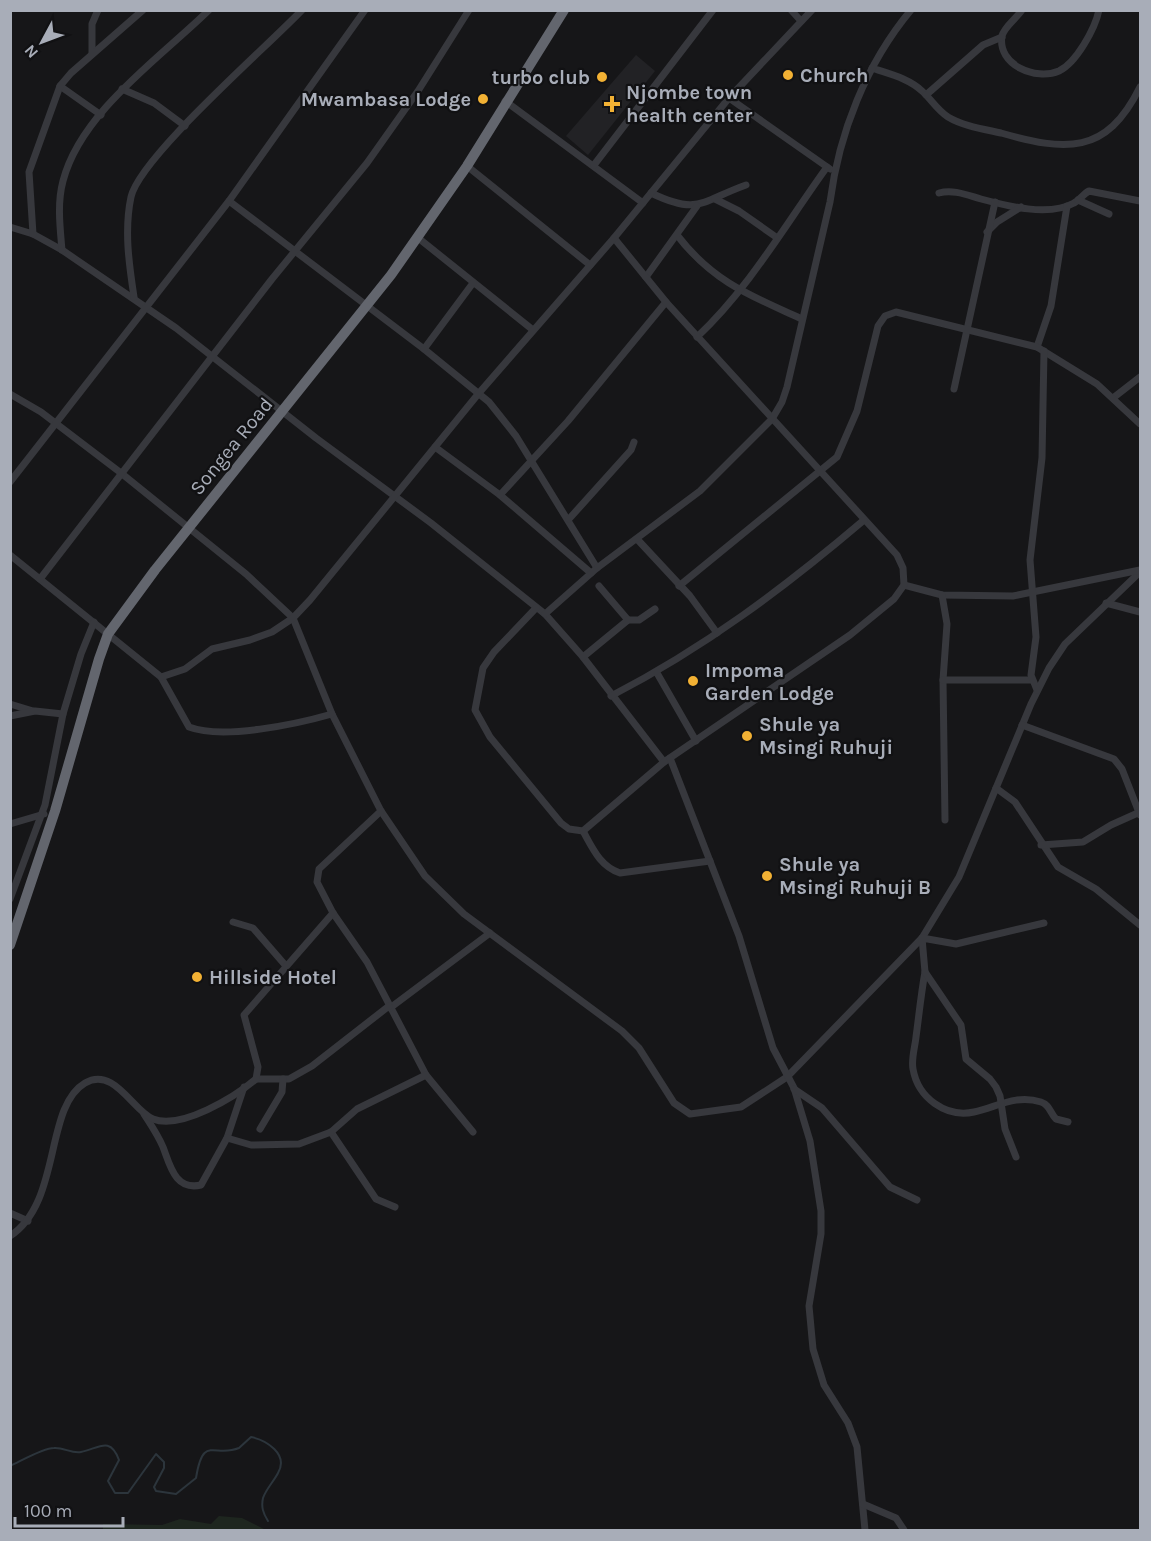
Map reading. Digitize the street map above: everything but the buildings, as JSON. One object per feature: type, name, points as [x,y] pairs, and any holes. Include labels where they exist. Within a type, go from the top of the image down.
[{"type":"highway","name":"Songea Road","points":[[10,945],[55,811],[108,634],[188,528],[368,306],[466,166],[564,10]]},
{"type":"street","points":[[92,54],[92,24],[98,10]]},
{"type":"street","points":[[33,234],[29,172],[60,86],[92,54],[143,10]]},
{"type":"street","points":[[62,250],[59,218],[62,182],[73,155],[122,89],[209,10]]},
{"type":"street","points":[[134,297],[128,258],[131,197],[137,181],[185,126],[302,10]]},
{"type":"street","points":[[10,482],[229,201],[365,10]]},
{"type":"street","points":[[40,579],[294,251],[390,132],[469,10]]},
{"type":"street","points":[[594,165],[713,10]]},
{"type":"street","points":[[791,10],[801,21]]},
{"type":"street","points":[[161,676],[185,669],[212,649],[272,632],[293,618],[330,578],[479,393],[614,238],[729,98],[812,10]]},
{"type":"street","points":[[545,614],[594,571],[700,490],[772,419],[782,402],[830,202],[834,172],[857,102],[872,68],[911,10]]},
{"type":"street","points":[[926,95],[976,50],[1002,36],[1022,10]]},
{"type":"street","points":[[1002,36],[1003,49],[1015,66],[1031,72],[1058,71],[1068,63],[1087,39],[1099,10]]},
{"type":"street","points":[[872,68],[912,83],[945,116],[960,123],[1064,147],[1085,143],[1111,127],[1132,102],[1140,87]]},
{"type":"street","points":[[60,86],[101,115]]},
{"type":"street","points":[[122,89],[154,103],[185,126]]},
{"type":"street","points":[[729,98],[834,172]]},
{"type":"street","points":[[506,100],[643,203]]},
{"type":"street","points":[[466,166],[590,265]]},
{"type":"street","points":[[697,337],[741,292],[776,237],[827,167]]},
{"type":"street","points":[[651,194],[671,203],[697,206],[746,185]]},
{"type":"street","points":[[939,193],[954,192],[1021,207],[1067,206],[1089,191],[1140,201]]},
{"type":"street","points":[[715,199],[749,218],[776,237]]},
{"type":"street","points":[[1077,200],[1109,214]]},
{"type":"street","points":[[229,201],[479,393],[507,423],[531,460],[568,519],[594,571]]},
{"type":"street","points":[[954,389],[986,234],[995,202]]},
{"type":"street","points":[[646,277],[697,206]]},
{"type":"street","points":[[1037,690],[1031,680],[1036,637],[1031,546],[1042,458],[1040,349],[1053,294],[1067,206]]},
{"type":"street","points":[[986,234],[997,222],[1021,207]]},
{"type":"street","points":[[10,227],[33,234],[62,250],[134,297],[396,496],[545,614],[583,657],[611,696],[667,760],[710,861],[747,959],[774,1048],[794,1089],[810,1141],[821,1211],[821,1234],[809,1306],[813,1349],[824,1385],[848,1423],[857,1447],[865,1530]]},
{"type":"street","points":[[677,235],[702,265],[741,292],[802,319]]},
{"type":"street","points":[[417,237],[533,330]]},
{"type":"street","points":[[536,608],[501,644],[483,668],[476,710],[490,737],[561,823],[569,829],[584,831],[667,760],[850,635],[894,599],[904,585],[903,568],[897,555],[697,337],[614,238]]},
{"type":"street","points":[[424,349],[473,283]]},
{"type":"street","points":[[500,495],[568,421],[666,302]]},
{"type":"street","points":[[679,586],[837,458],[857,411],[878,326],[885,316],[896,312],[966,332],[1040,349],[1090,380],[1140,424]]},
{"type":"street","points":[[1113,398],[1140,377]]},
{"type":"street","points":[[10,394],[57,423],[121,473],[246,574],[293,618],[332,714],[381,811],[424,876],[464,914],[622,1031],[639,1048],[674,1103],[682,1111],[690,1114],[741,1107],[787,1077],[922,938],[959,878],[1037,690],[1065,644],[1140,571]]},
{"type":"street","points":[[568,519],[588,500],[631,450],[634,442]]},
{"type":"street","points":[[435,447],[500,495],[594,571]]},
{"type":"street","points":[[611,696],[657,673],[717,633],[796,577],[864,520]]},
{"type":"street","points":[[638,539],[690,596],[717,633]]},
{"type":"street","points":[[10,555],[161,676],[189,727],[198,730],[274,727],[332,714]]},
{"type":"street","points":[[904,585],[942,595],[1033,594],[1140,571]]},
{"type":"street","points":[[599,586],[628,620]]},
{"type":"street","points":[[942,595],[947,624],[943,680],[945,820]]},
{"type":"street","points":[[1106,603],[1140,612]]},
{"type":"street","points":[[583,657],[628,620],[639,620],[655,609]]},
{"type":"street","points":[[10,899],[42,814],[53,775],[63,714],[81,654],[94,622]]},
{"type":"street","points":[[657,673],[696,741]]},
{"type":"street","points":[[943,680],[1031,680]]},
{"type":"street","points":[[10,705],[63,714]]},
{"type":"street","points":[[10,716],[35,711]]},
{"type":"street","points":[[1022,725],[1114,759],[1122,769],[1140,813],[1083,842],[1041,845]]},
{"type":"street","points":[[996,788],[1015,802],[1041,845],[1058,867],[1096,889],[1140,925]]},
{"type":"street","points":[[10,824],[55,811]]},
{"type":"street","points":[[381,811],[327,861],[316,875],[317,882],[333,913],[367,962],[426,1075],[473,1132]]},
{"type":"street","points":[[584,831],[600,861],[620,873],[710,861]]},
{"type":"street","points":[[256,1079],[258,1067],[244,1015],[333,913]]},
{"type":"street","points":[[233,922],[253,928],[286,966]]},
{"type":"street","points":[[922,938],[956,944],[1044,923]]},
{"type":"street","points":[[142,1112],[152,1119],[167,1122],[183,1120],[203,1112],[256,1079],[283,1079],[312,1066],[490,933]]},
{"type":"street","points":[[922,938],[925,972],[918,1011],[913,1064],[917,1080],[933,1102],[953,1113],[977,1112],[1001,1102],[1021,1099],[1042,1102],[1049,1107],[1053,1116],[1068,1122]]},
{"type":"street","points":[[925,972],[961,1025],[966,1059],[990,1079],[1001,1102],[1005,1129],[1016,1157]]},
{"type":"street","points":[[226,1138],[251,1145],[287,1146],[330,1132],[357,1109],[426,1075]]},
{"type":"street","points":[[260,1130],[282,1092],[283,1079]]},
{"type":"street","points":[[10,1236],[28,1221],[39,1203],[55,1141],[75,1091],[92,1081],[113,1084],[128,1095],[142,1112],[163,1146],[170,1170],[188,1186],[201,1185],[206,1180],[226,1138],[244,1087]]},
{"type":"street","points":[[794,1089],[822,1108],[891,1187],[917,1200]]},
{"type":"street","points":[[330,1132],[376,1199],[395,1207]]},
{"type":"street","points":[[10,1213],[28,1221]]},
{"type":"street","points":[[862,1504],[896,1518],[904,1530]]},
{"type":"shaded area","name":"Njombe town health center","points":[[636,55],[655,71],[588,155],[566,136]]},
{"type":"shaded area","points":[[219,1516],[242,1518],[266,1530],[103,1530],[103,1524],[162,1525],[180,1519],[211,1524]]},
{"type":"waterway","points":[[10,1466],[49,1449],[57,1448],[78,1452],[108,1446],[112,1448],[119,1460],[108,1481],[115,1493],[128,1493],[156,1454],[164,1462],[164,1468],[154,1487],[156,1491],[176,1494],[196,1478],[202,1456],[206,1452],[239,1448],[251,1437],[269,1445],[281,1460],[278,1473],[263,1498],[263,1510],[268,1521]]},
{"type":"place","name":"Church","points":[[788,75]]},
{"type":"place","name":"turbo club","points":[[602,77]]},
{"type":"place","name":"Mwambasa Lodge","points":[[483,99]]},
{"type":"place","name":"Njombe town health center","points":[[612,104]]},
{"type":"place","name":"Impoma Garden Lodge","points":[[693,681]]},
{"type":"place","name":"Shule ya Msingi Ruhuji","points":[[747,736]]},
{"type":"place","name":"Shule ya Msingi Ruhuji B","points":[[767,876]]},
{"type":"place","name":"Hillside Hotel","points":[[197,977]]}]
